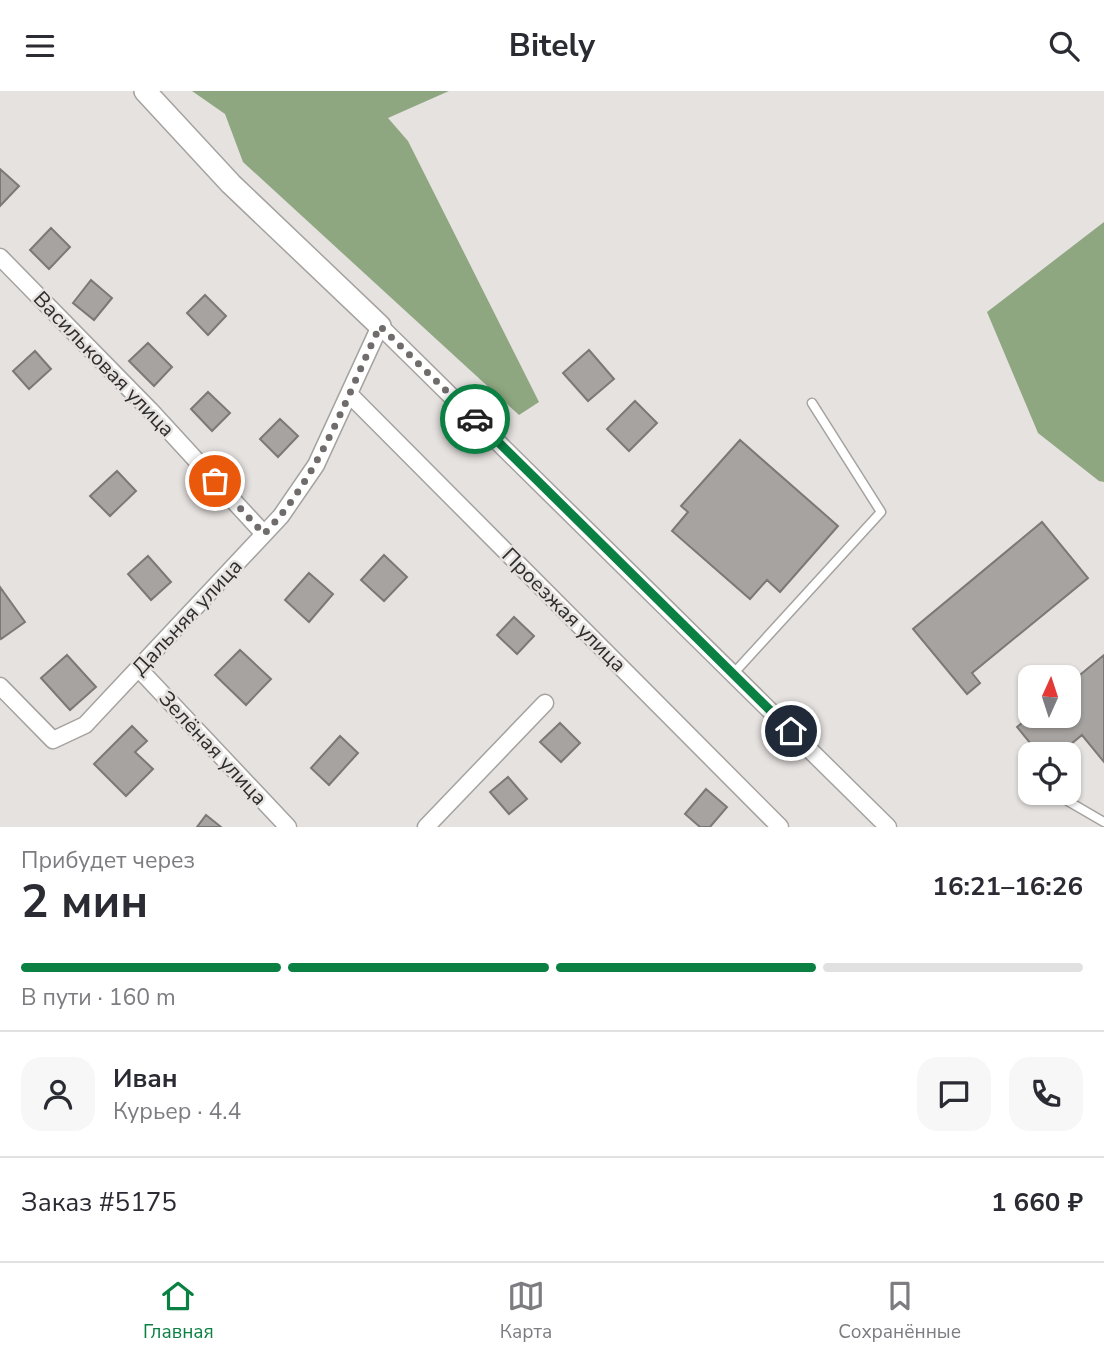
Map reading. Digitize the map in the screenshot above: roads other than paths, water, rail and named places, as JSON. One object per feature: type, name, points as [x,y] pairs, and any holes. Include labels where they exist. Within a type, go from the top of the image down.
[{"type":"street","points":[[145,91],[231,184],[380,326],[888,827]]},
{"type":"street","name":"Васильковая улица","points":[[0,257],[150,410],[264,534]]},
{"type":"street","name":"Дальняя улица","points":[[0,686],[53,740],[85,725],[281,516],[316,465],[380,326]]},
{"type":"street","name":"Проезжая улица","points":[[349,394],[780,827]]},
{"type":"street","name":"Зелёная улица","points":[[139,669],[288,827]]},
{"type":"street","points":[[426,827],[545,703]]},
{"type":"lane","points":[[733,674],[881,512],[812,403]]},
{"type":"lane","points":[[1074,805],[1104,823]]}]
